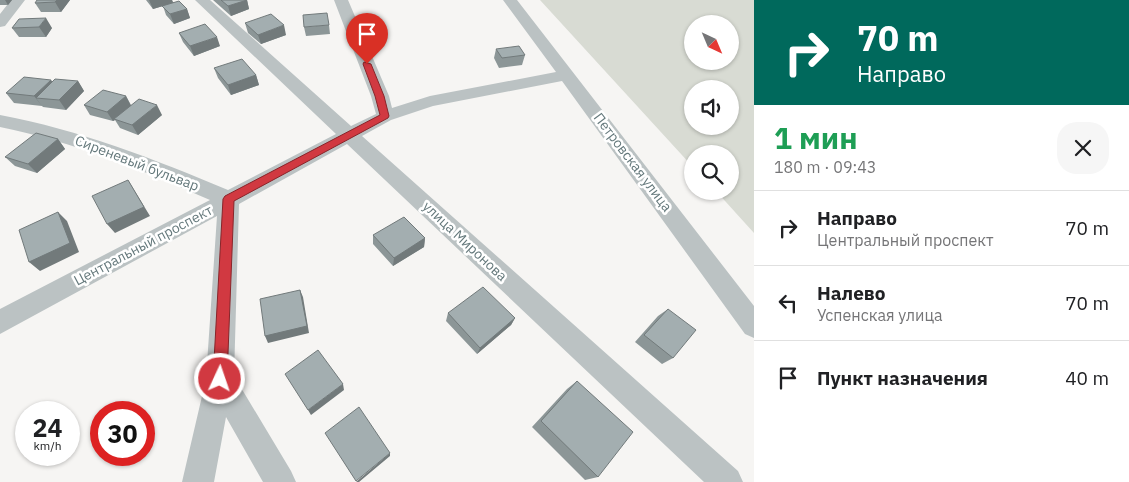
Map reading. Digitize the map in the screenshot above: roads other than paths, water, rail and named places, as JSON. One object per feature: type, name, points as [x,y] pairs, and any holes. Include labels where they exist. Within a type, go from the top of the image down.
[{"type":"street","points":[[0,23],[18,0]]},
{"type":"street","name":"улица Миронова","points":[[202,0],[727,482]]},
{"type":"street","points":[[341,0],[380,96],[385,116]]},
{"type":"street","name":"Петровская улица","points":[[510,0],[754,326]]},
{"type":"street","name":"Центральный проспект","points":[[0,322],[385,116],[430,101],[568,75]]},
{"type":"street","name":"Сиреневый бульвар","points":[[0,120],[37,127],[127,156],[229,199]]},
{"type":"street","points":[[198,482],[220,379],[229,199]]},
{"type":"street","points":[[220,379],[280,482]]}]
